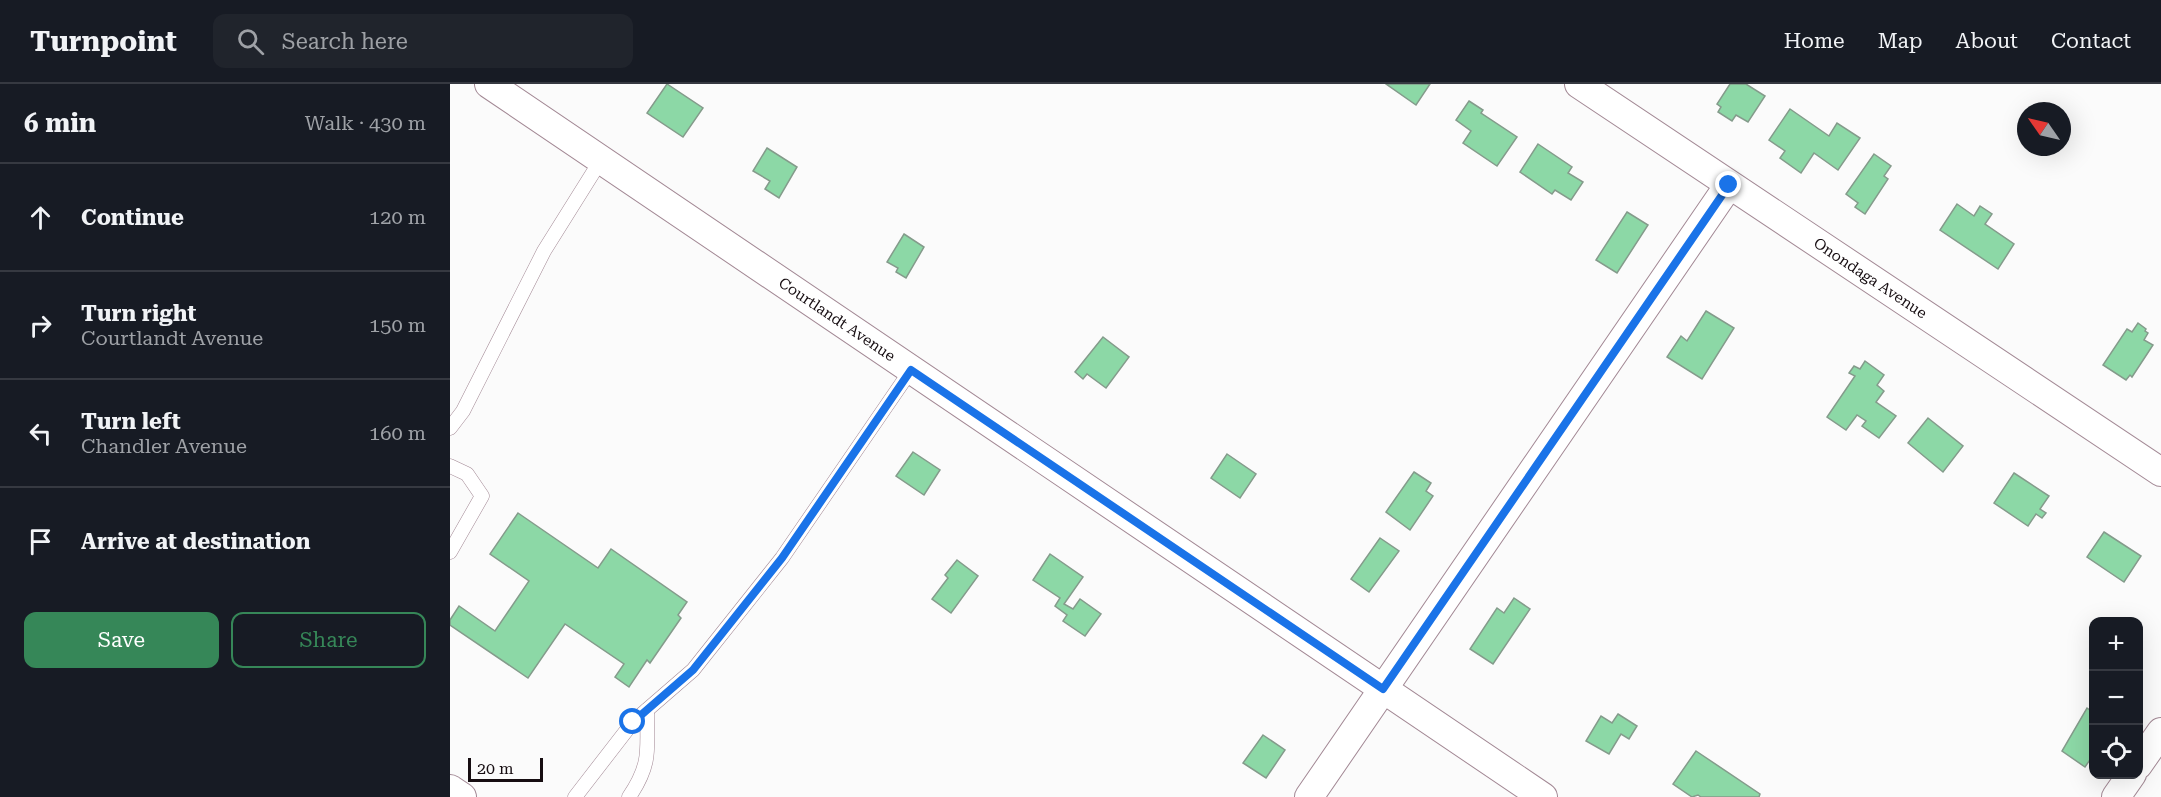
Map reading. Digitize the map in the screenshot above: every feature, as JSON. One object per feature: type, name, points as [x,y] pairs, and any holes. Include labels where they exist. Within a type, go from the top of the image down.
[{"type":"street","name":"Courtlandt Avenue","points":[[489,84],[1543,797]]},
{"type":"street","name":"Onondaga Avenue","points":[[1580,84],[2161,472]]},
{"type":"street","points":[[1309,797],[1729,185]]},
{"type":"street","points":[[2143,759],[2161,732]]},
{"type":"street","points":[[2116,797],[2129,779]]},
{"type":"street","points":[[450,789],[462,797]]},
{"type":"lane","points":[[450,428],[463,411],[544,251],[601,160]]},
{"type":"lane","points":[[575,797],[633,722],[693,670],[774,567],[911,370]]},
{"type":"lane","points":[[450,466],[467,474],[482,496],[450,552]]},
{"type":"lane","points":[[628,797],[641,779],[647,761],[647,710]]},
{"type":"building","points":[[667,84],[703,108],[683,137],[647,113]]},
{"type":"building","points":[[1386,84],[1430,84],[1416,105]]},
{"type":"building","points":[[1730,84],[1746,84],[1765,96],[1748,122],[1736,115],[1732,121],[1718,112],[1721,107],[1717,104]]},
{"type":"building","points":[[1469,101],[1483,110],[1481,113],[1517,137],[1497,166],[1463,143],[1471,131],[1456,120]]},
{"type":"building","points":[[1790,109],[1829,136],[1837,123],[1860,138],[1838,170],[1814,153],[1801,173],[1780,158],[1785,151],[1769,140]]},
{"type":"building","points":[[1538,144],[1572,167],[1568,173],[1583,182],[1571,200],[1555,190],[1552,194],[1520,172]]},
{"type":"building","points":[[767,148],[797,167],[779,198],[765,189],[770,181],[753,171]]},
{"type":"building","points":[[1874,154],[1891,166],[1884,176],[1888,179],[1865,214],[1855,207],[1858,203],[1846,194]]},
{"type":"building","points":[[1957,204],[1974,216],[1980,206],[1992,214],[1985,224],[2014,244],[1998,269],[1940,230]]},
{"type":"building","points":[[1627,212],[1648,225],[1617,273],[1596,260]]},
{"type":"building","points":[[904,234],[924,247],[906,278],[896,272],[898,268],[887,262]]},
{"type":"building","points":[[1706,311],[1734,328],[1702,379],[1667,357],[1681,336],[1687,341]]},
{"type":"building","points":[[2138,323],[2148,333],[2144,340],[2153,345],[2132,377],[2130,375],[2126,380],[2103,365],[2127,329],[2132,332]]},
{"type":"building","points":[[1103,337],[1129,357],[1106,388],[1087,374],[1083,379],[1075,372]]},
{"type":"building","points":[[1865,361],[1884,375],[1877,385],[1884,391],[1876,402],[1896,416],[1879,438],[1862,426],[1866,421],[1857,415],[1846,430],[1827,417],[1855,376],[1849,373],[1854,366],[1860,369]]},
{"type":"building","points":[[1928,418],[1963,446],[1943,472],[1908,443]]},
{"type":"building","points":[[913,452],[940,470],[924,495],[896,476]]},
{"type":"building","points":[[1227,454],[1256,474],[1240,498],[1211,478]]},
{"type":"building","points":[[1414,472],[1431,483],[1426,491],[1433,496],[1410,530],[1386,512]]},
{"type":"building","points":[[2014,473],[2049,496],[2040,509],[2046,513],[2042,518],[2036,514],[2028,526],[1994,503]]},
{"type":"building","points":[[518,513],[598,568],[611,549],[687,602],[678,615],[681,618],[650,663],[647,660],[629,687],[615,677],[624,664],[565,624],[528,678],[450,625],[450,620],[459,606],[495,631],[529,581],[490,554]]},
{"type":"building","points":[[2104,532],[2141,556],[2124,582],[2087,557]]},
{"type":"building","points":[[1380,538],[1399,551],[1369,592],[1351,579]]},
{"type":"building","points":[[1050,554],[1083,577],[1064,604],[1073,609],[1080,599],[1101,614],[1085,636],[1063,621],[1067,615],[1055,606],[1060,598],[1033,580]]},
{"type":"building","points":[[957,560],[978,576],[951,613],[932,599],[948,578],[945,575]]},
{"type":"building","points":[[1514,598],[1530,609],[1493,664],[1470,649],[1497,608],[1504,613]]},
{"type":"building","points":[[2087,708],[2089,709],[2089,761],[2085,767],[2062,751]]},
{"type":"building","points":[[1618,714],[1637,726],[1629,739],[1621,734],[1609,754],[1586,741],[1601,716],[1612,723]]},
{"type":"building","points":[[1263,735],[1285,750],[1266,778],[1243,763]]},
{"type":"building","points":[[1696,751],[1760,794],[1759,797],[1701,797],[1698,795],[1692,797],[1673,784]]},
{"type":"route","points":[[633,722],[693,670],[782,558],[911,370],[1383,689],[1729,185]]}]
